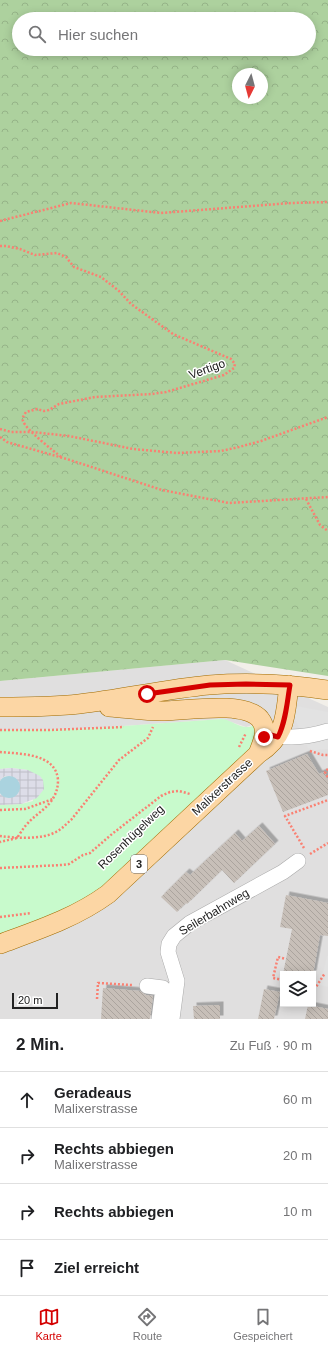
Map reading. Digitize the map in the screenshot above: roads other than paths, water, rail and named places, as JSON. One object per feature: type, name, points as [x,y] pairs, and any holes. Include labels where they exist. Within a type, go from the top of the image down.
[{"type":"main road","points":[[0,707],[80,704],[210,685],[290,685],[328,690]]},
{"type":"main road","name":"Malixerstrasse","points":[[0,944],[62,921],[98,901],[118,884],[258,754],[270,746],[271,735],[284,720],[290,685]]},
{"type":"main road","points":[[80,704],[173,711],[225,708],[237,709],[252,714],[260,719],[271,735]]},
{"type":"street","points":[[271,735],[307,736],[328,731]]},
{"type":"street","name":"Seilerbahnweg","points":[[172,1019],[177,981],[168,952],[174,936],[190,923],[283,872],[303,858]]},
{"type":"street","points":[[147,986],[162,988],[159,1019]]},
{"type":"water","points":[[5,777],[13,777],[19,783],[19,791],[13,797],[5,797],[-1,791],[-1,783]]}]
